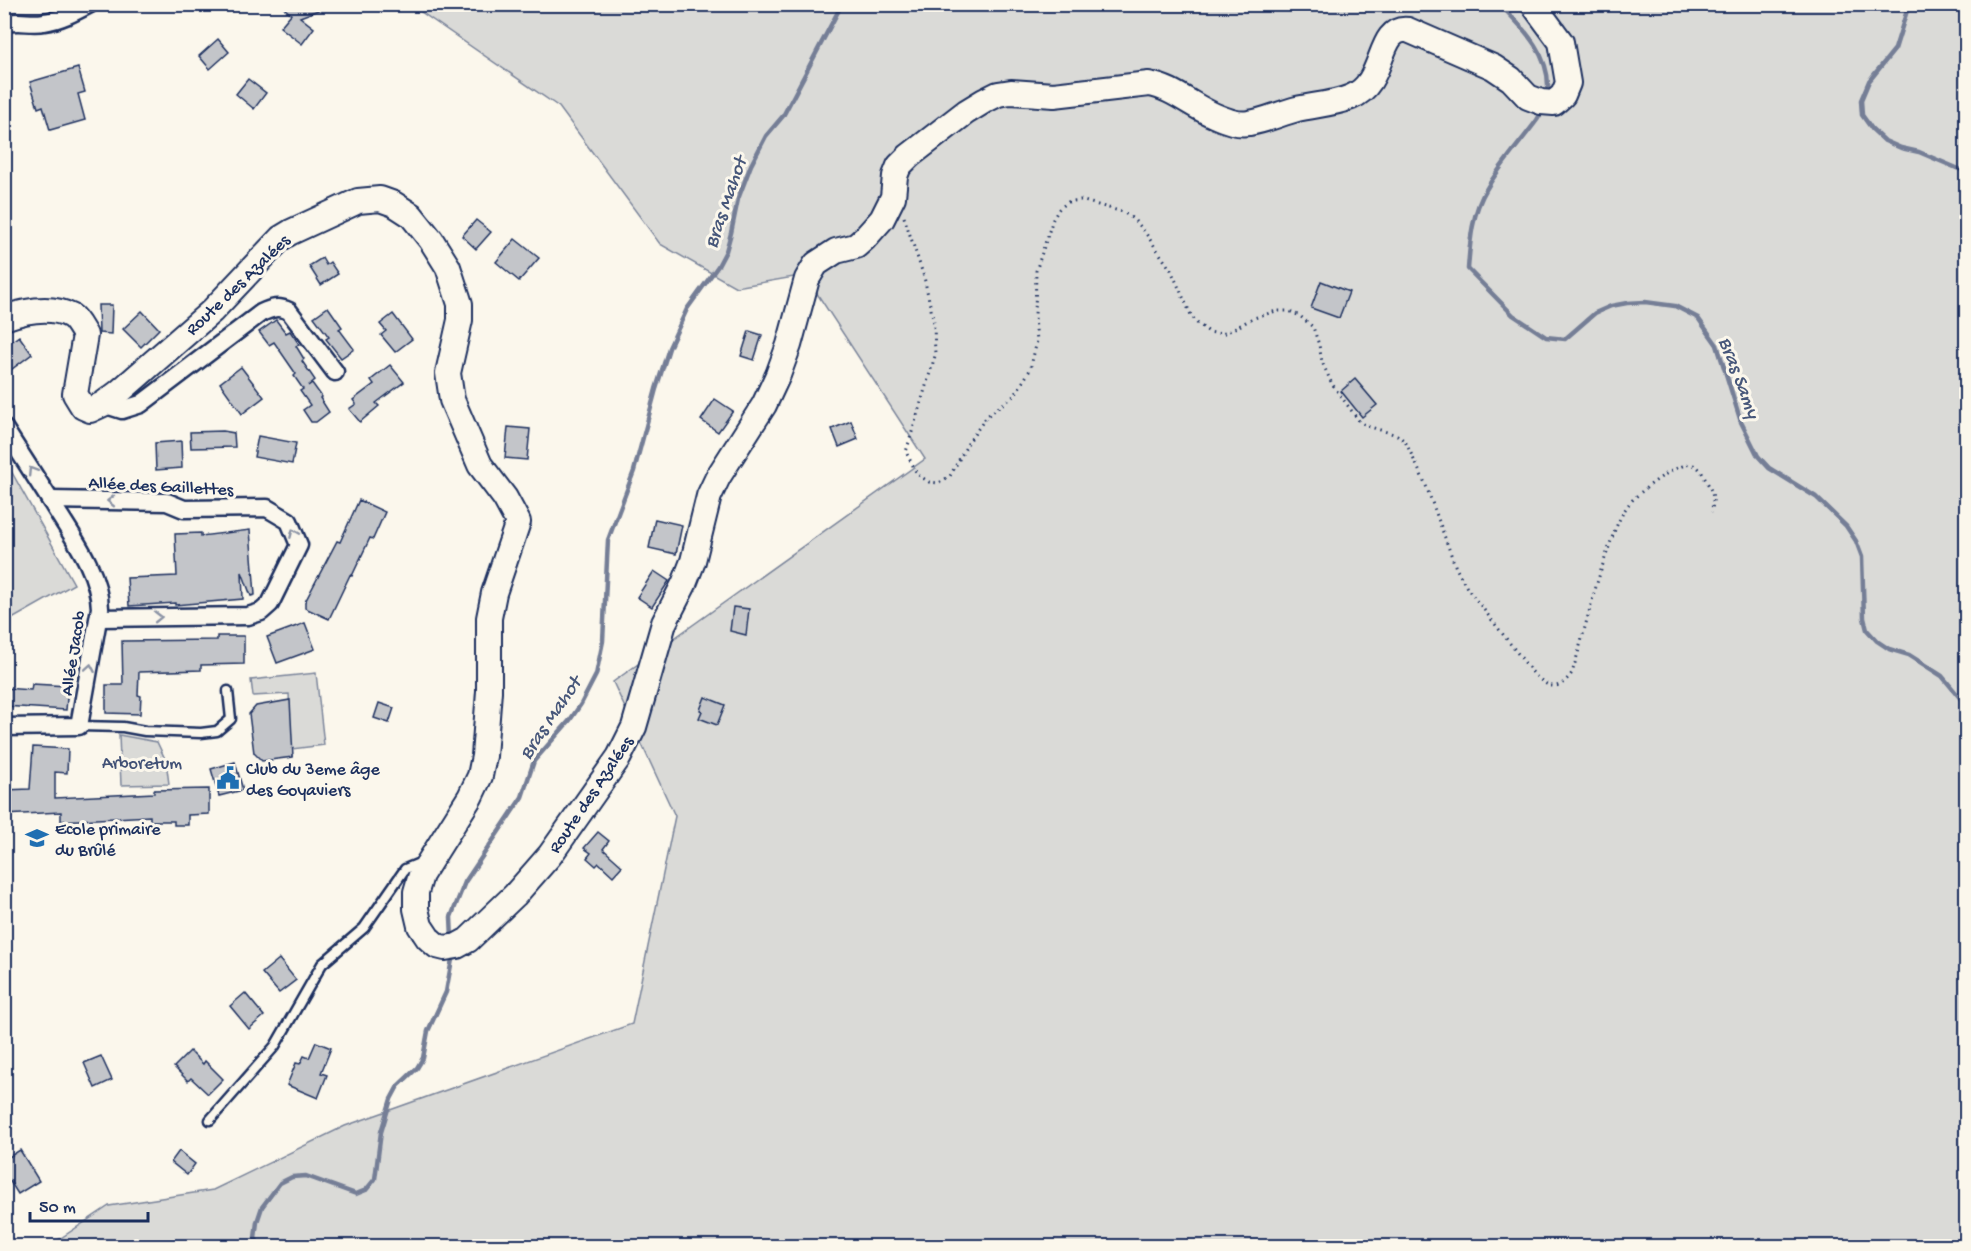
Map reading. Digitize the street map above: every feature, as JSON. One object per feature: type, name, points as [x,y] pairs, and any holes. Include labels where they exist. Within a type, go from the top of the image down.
[{"type":"main road","name":"Route des Azalées","points":[[4,318],[27,310],[56,312],[72,316],[85,336],[75,394],[83,406],[90,410],[103,404],[212,311],[235,289],[273,245],[291,232],[358,201],[380,199],[394,204],[411,215],[431,240],[448,267],[460,304],[460,320],[448,373],[452,400],[480,465],[505,498],[518,522],[494,593],[489,618],[489,691],[484,756],[480,776],[470,797],[421,875],[416,892],[416,909],[420,926],[428,939],[436,946],[445,948],[457,946],[480,931],[550,855],[619,757],[634,727],[664,623],[693,561],[709,496],[718,477],[764,405],[778,375],[789,345],[807,279],[822,259],[836,251],[856,246],[882,219],[893,197],[894,176],[899,166],[966,112],[998,94],[1011,92],[1054,95],[1149,84],[1162,86],[1218,117],[1235,123],[1248,123],[1297,109],[1350,98],[1361,92],[1376,74],[1386,41],[1391,34],[1401,29],[1493,67],[1510,79],[1528,97],[1541,102],[1554,103],[1563,95],[1568,83],[1561,42],[1533,4]]},
{"type":"street","points":[[4,24],[22,21],[41,23],[67,16],[90,4]]},
{"type":"street","name":"Route des Azalées","points":[[103,404],[122,410],[141,404],[271,308],[289,311],[334,372]]},
{"type":"street","name":"Allée Jacob","points":[[4,428],[78,546],[95,578],[100,593],[99,618],[79,726]]},
{"type":"street","name":"Allée des Gaillettes","points":[[50,500],[167,502],[184,509],[267,508],[289,521],[299,545],[270,604],[261,612],[248,616],[99,618]]},
{"type":"street","points":[[4,727],[79,726]]},
{"type":"lane","points":[[79,726],[123,727],[145,731],[201,733],[217,731],[231,719],[228,692]]},
{"type":"lane","points":[[210,1120],[274,1046],[322,964],[364,928],[405,869],[431,859]]},
{"type":"path","points":[[890,203],[904,217],[924,277],[934,323],[935,356],[906,452],[917,474],[929,482],[939,483],[950,476],[968,443],[987,416],[1016,394],[1030,370],[1037,340],[1036,271],[1053,219],[1059,209],[1068,202],[1080,200],[1123,212],[1133,219],[1171,270],[1191,315],[1209,332],[1228,332],[1251,319],[1276,311],[1289,311],[1300,316],[1312,327],[1322,362],[1336,392],[1359,421],[1367,426],[1397,435],[1405,441],[1425,483],[1456,568],[1467,588],[1543,683],[1556,687],[1564,684],[1572,673],[1598,576],[1619,520],[1629,504],[1669,473],[1689,464],[1701,470],[1714,497],[1712,512]]},
{"type":"green space","points":[[411,5],[1966,5],[1966,1246],[49,1246],[109,1206],[213,1190],[345,1126],[632,1024],[675,816],[613,682],[925,459],[805,275],[736,287],[660,244],[559,107]]},
{"type":"green space","points":[[5,460],[74,584],[4,623]]},
{"type":"green space","points":[[316,673],[324,745],[292,749],[289,694],[253,696],[251,680]]},
{"type":"green space","name":"Arboretum","points":[[119,735],[157,742],[166,761],[169,784],[121,785]]},
{"type":"building","points":[[279,4],[329,4],[329,6],[300,17],[314,28],[302,44],[280,27],[291,14]]},
{"type":"building","points":[[218,39],[229,52],[210,69],[199,56]]},
{"type":"building","points":[[78,68],[85,92],[78,94],[85,120],[50,130],[43,106],[38,108],[30,82]]},
{"type":"building","points":[[248,79],[266,93],[254,109],[236,94]]},
{"type":"building","points":[[476,220],[491,232],[476,249],[462,236]]},
{"type":"building","points":[[515,239],[539,258],[519,281],[496,262]]},
{"type":"building","points":[[322,258],[326,265],[330,262],[338,274],[321,285],[309,266]]},
{"type":"building","points":[[1321,281],[1349,292],[1339,318],[1311,308]]},
{"type":"building","points":[[98,305],[112,305],[111,334],[99,333]]},
{"type":"building","points":[[328,307],[342,327],[339,329],[354,349],[341,358],[326,339],[329,337],[314,317]]},
{"type":"building","points":[[142,311],[159,329],[141,347],[123,329]]},
{"type":"building","points":[[393,314],[412,339],[395,352],[381,335],[386,331],[380,324]]},
{"type":"building","points":[[276,320],[286,333],[290,331],[299,344],[296,346],[304,359],[302,361],[315,380],[308,386],[312,383],[329,412],[316,422],[311,422],[303,410],[310,405],[300,391],[303,389],[294,376],[296,374],[274,342],[269,345],[259,332]]},
{"type":"building","points":[[749,331],[762,335],[754,360],[741,356]]},
{"type":"building","points":[[19,336],[32,354],[4,375],[4,347]]},
{"type":"building","points":[[390,365],[404,382],[376,403],[379,406],[360,422],[349,409],[356,404],[353,400],[374,384],[371,380]]},
{"type":"building","points":[[241,367],[264,397],[242,414],[220,383]]},
{"type":"building","points":[[1355,379],[1377,405],[1362,417],[1341,391]]},
{"type":"building","points":[[715,399],[733,411],[718,432],[701,420]]},
{"type":"building","points":[[851,421],[858,439],[839,447],[832,429]]},
{"type":"building","points":[[508,427],[530,429],[527,460],[505,458]]},
{"type":"building","points":[[190,432],[234,433],[235,447],[191,448]]},
{"type":"building","points":[[258,436],[296,443],[292,464],[254,457]]},
{"type":"building","points":[[181,441],[182,468],[156,470],[155,443]]},
{"type":"building","points":[[359,500],[385,512],[373,539],[370,538],[329,619],[305,608],[305,602],[337,541],[340,542]]},
{"type":"building","points":[[655,519],[682,525],[676,554],[649,548]]},
{"type":"building","points":[[250,530],[255,595],[251,596],[242,572],[243,599],[175,605],[175,603],[129,606],[127,578],[177,576],[175,534],[201,533],[201,536]]},
{"type":"building","points":[[654,571],[669,581],[652,607],[637,597]]},
{"type":"building","points":[[733,607],[749,609],[746,635],[730,631]]},
{"type":"building","points":[[305,623],[315,649],[277,663],[267,637]]},
{"type":"building","points":[[217,636],[244,636],[244,664],[201,665],[201,670],[139,672],[140,714],[106,713],[106,685],[123,685],[122,641],[217,640]]},
{"type":"building","points":[[32,684],[68,686],[66,710],[4,706],[4,688],[31,690]]},
{"type":"building","points":[[705,697],[725,705],[717,725],[699,718]]},
{"type":"building","points":[[290,700],[293,757],[262,761],[254,753],[249,714],[256,706]]},
{"type":"building","points":[[379,703],[394,708],[389,723],[374,718]]},
{"type":"building","points":[[33,747],[68,749],[67,773],[55,772],[55,798],[154,793],[154,790],[209,789],[209,814],[188,815],[188,825],[174,825],[174,821],[150,821],[150,816],[61,821],[61,812],[4,815],[4,790],[30,789]]},
{"type":"building","points":[[235,762],[243,790],[219,796],[211,769]]},
{"type":"building","points":[[598,832],[609,841],[603,849],[622,866],[613,876],[599,863],[596,866],[587,858],[591,853],[584,848]]},
{"type":"building","points":[[279,959],[296,980],[279,993],[262,973]]},
{"type":"building","points":[[245,993],[264,1016],[249,1029],[230,1006]]},
{"type":"building","points":[[316,1042],[331,1048],[321,1073],[327,1075],[318,1098],[287,1085],[296,1063],[300,1064],[304,1056],[309,1058]]},
{"type":"building","points":[[190,1051],[203,1064],[205,1061],[223,1079],[208,1094],[191,1078],[188,1081],[174,1067]]},
{"type":"building","points":[[101,1056],[112,1080],[95,1088],[84,1063]]},
{"type":"building","points":[[20,1150],[39,1181],[18,1194],[4,1172],[4,1160]]},
{"type":"building","points":[[179,1151],[195,1164],[187,1175],[171,1162]]},
{"type":"waterway","name":"Bras Mahot","points":[[452,940],[451,917],[465,882],[522,797],[534,761],[570,720],[596,675],[603,641],[608,540],[634,471],[669,348],[687,309],[726,251],[738,199],[751,165],[766,136],[783,116],[842,4]]},
{"type":"waterway","name":"Bras Samy","points":[[1499,4],[1535,45],[1546,69],[1547,96]]},
{"type":"waterway","points":[[1909,4],[1895,49],[1869,81],[1861,100],[1862,115],[1885,141],[1919,152],[1966,172]]},
{"type":"waterway","name":"Bras Samy","points":[[1543,110],[1498,170],[1482,197],[1473,227],[1468,269],[1513,315],[1546,337],[1565,339],[1595,313],[1611,306],[1627,303],[1645,302],[1675,306],[1698,318],[1717,345],[1741,422],[1758,456],[1769,468],[1816,497],[1846,526],[1856,541],[1862,557],[1864,618],[1867,630],[1889,649],[1909,655],[1942,676],[1966,705]]},
{"type":"waterway","name":"Bras Mahot","points":[[260,1246],[255,1238],[257,1222],[262,1207],[280,1183],[292,1177],[306,1176],[356,1194],[366,1190],[375,1179],[381,1132],[391,1099],[398,1086],[417,1068],[423,1058],[428,1031],[446,992],[453,954]]},
{"type":"place","name":"Club du 3eme âge des Goyaviers","points":[[228,778]]},
{"type":"place","name":"Ecole primaire du Brûlé","points":[[37,838]]}]
